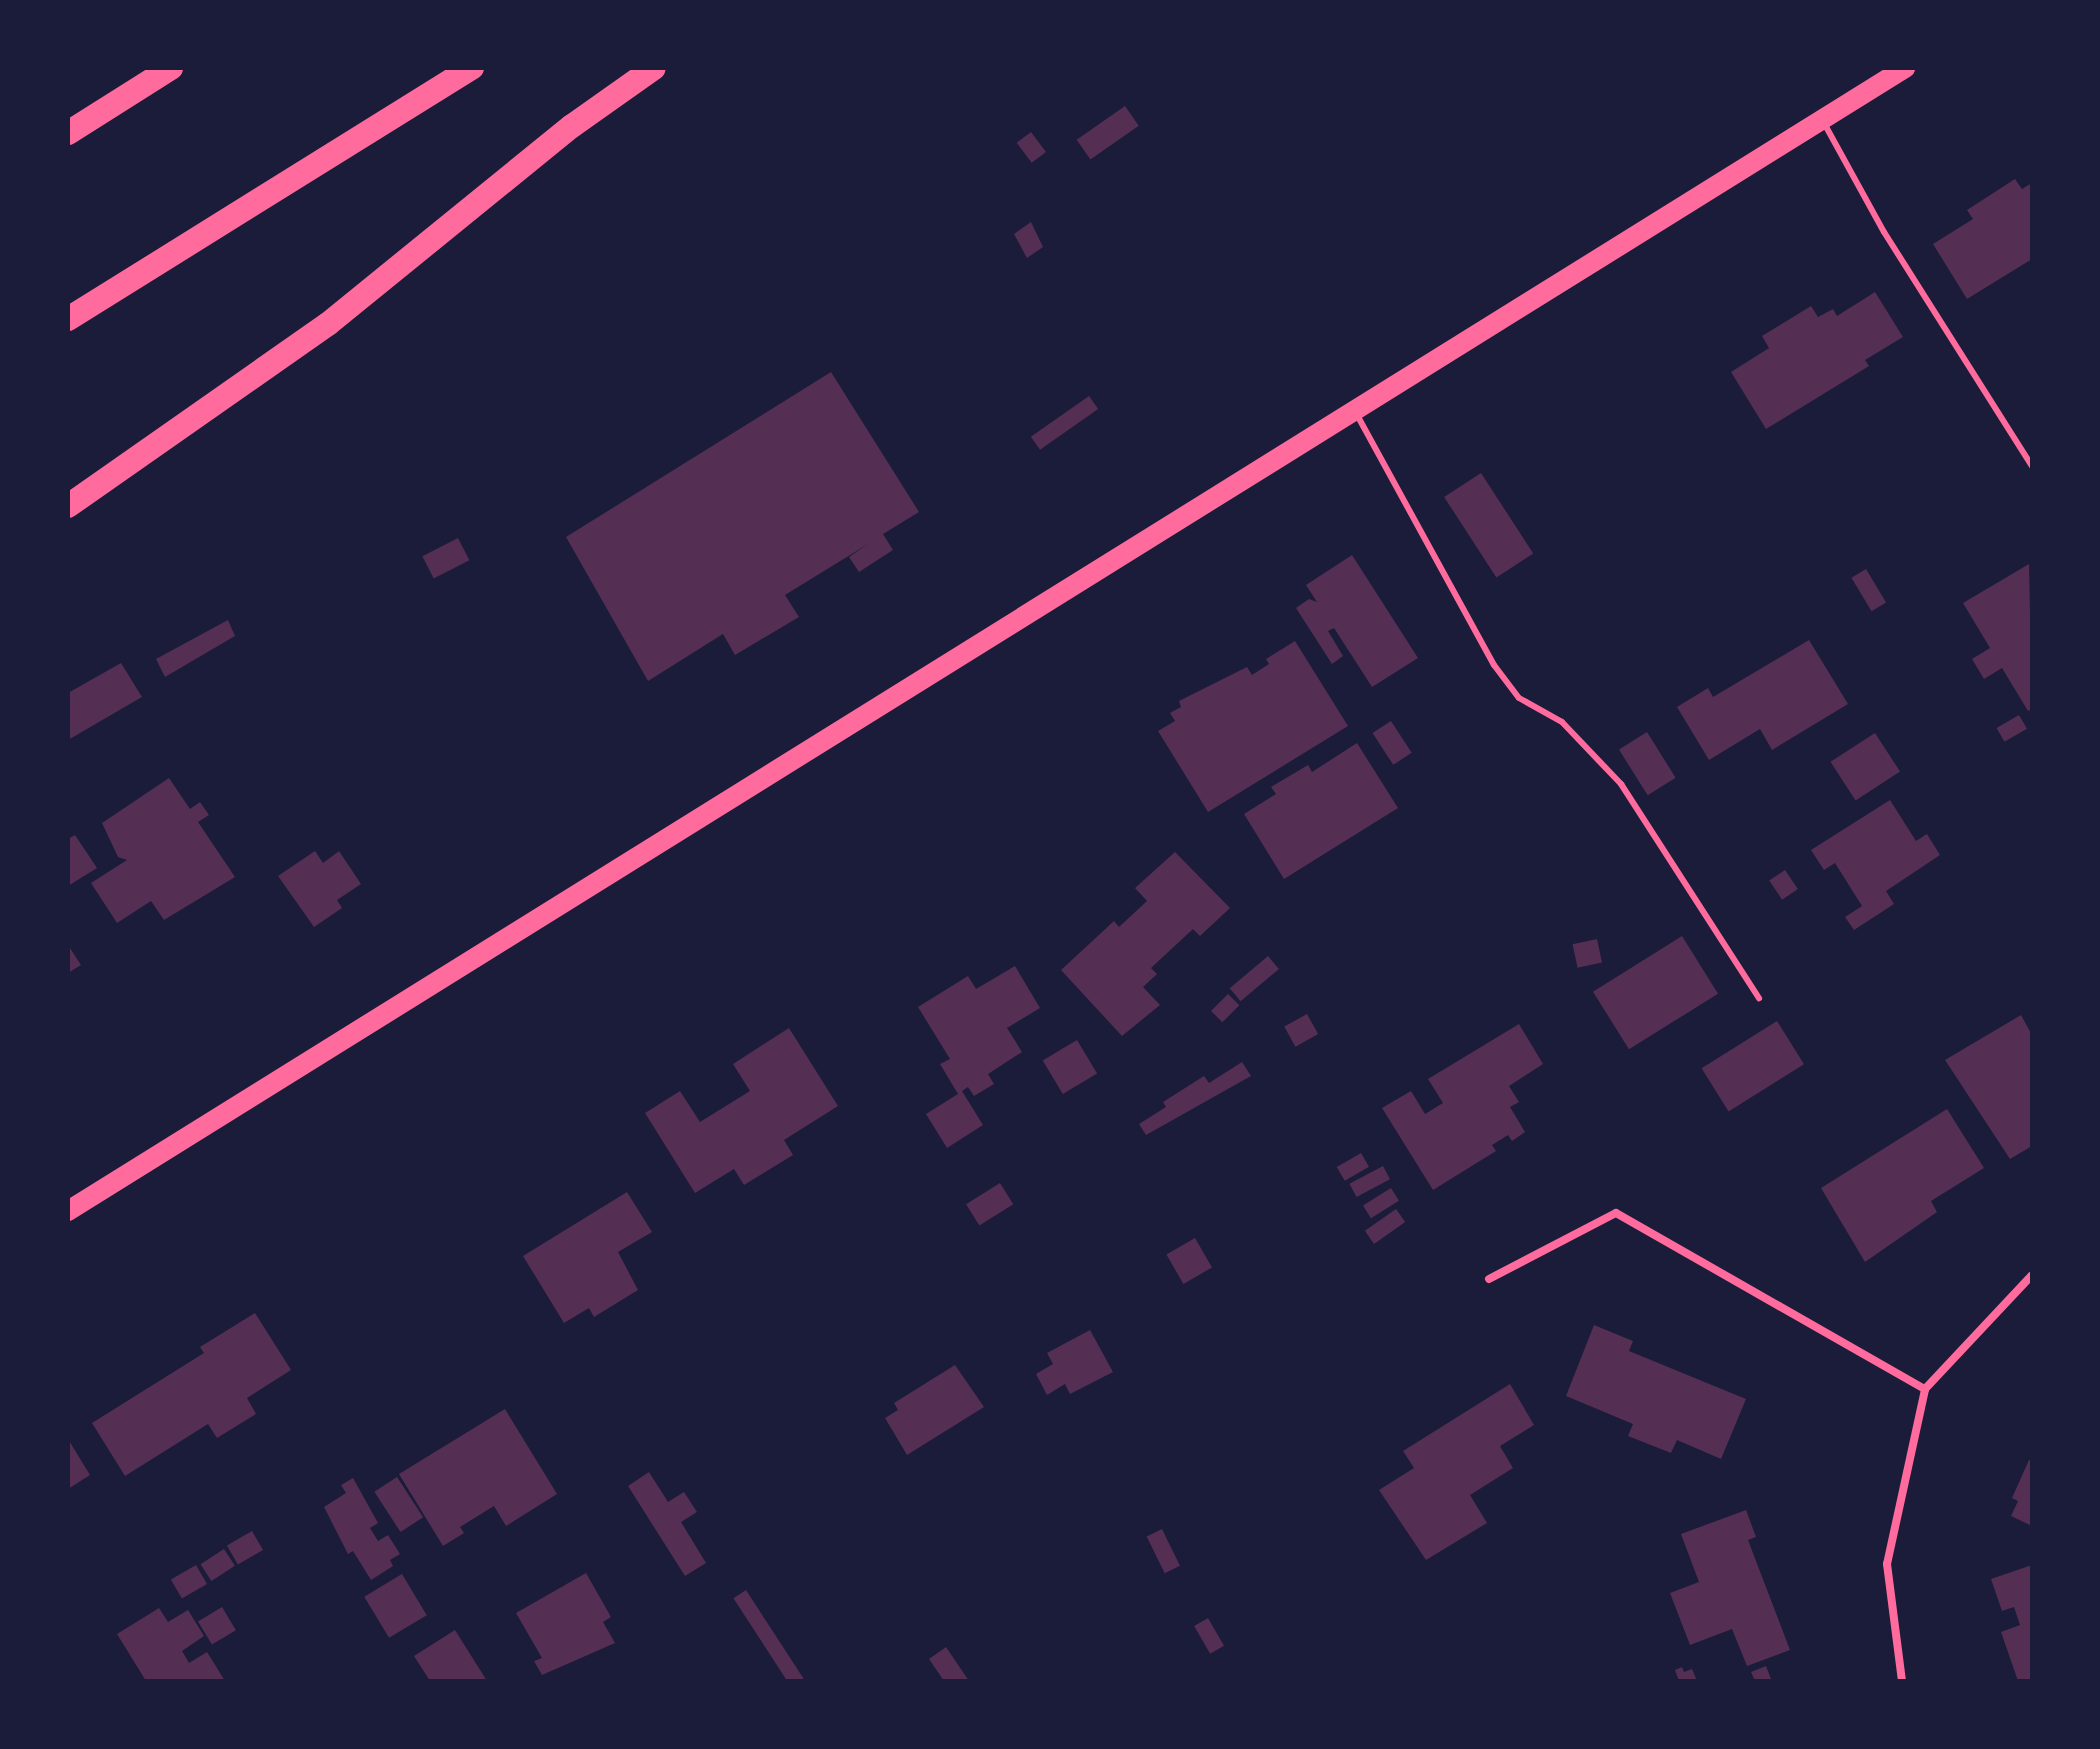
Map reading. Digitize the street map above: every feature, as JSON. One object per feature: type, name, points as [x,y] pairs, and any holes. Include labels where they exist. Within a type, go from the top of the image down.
[{"type":"highway","points":[[68,133],[171,68]]},
{"type":"highway","points":[[68,319],[472,68]]},
{"type":"highway","points":[[68,506],[328,324],[572,126],[654,68]]},
{"type":"main road","points":[[68,1211],[1905,68]]},
{"type":"street","points":[[1489,1279],[1616,1213],[1925,1389]]},
{"type":"street","points":[[1902,1681],[1887,1564],[1925,1389],[2032,1275]]},
{"type":"lane","points":[[1822,120],[1884,232],[2032,466]]},
{"type":"lane","points":[[1354,410],[1494,665],[1519,698],[1562,722],[1621,784],[1759,998]]},
{"type":"building","points":[[1125,106],[1139,126],[1090,160],[1077,140]]},
{"type":"building","points":[[1031,132],[1046,152],[1032,163],[1017,143]]},
{"type":"building","points":[[2015,179],[2022,189],[2032,183],[2032,259],[1967,299],[1933,244],[1973,219],[1967,210]]},
{"type":"building","points":[[1031,222],[1043,247],[1027,258],[1014,234]]},
{"type":"building","points":[[1875,292],[1903,337],[1865,360],[1869,366],[1766,429],[1731,372],[1769,348],[1762,336],[1811,306],[1818,317],[1833,309],[1837,316]]},
{"type":"building","points":[[831,372],[919,512],[883,534],[893,550],[859,572],[849,557],[868,544],[785,595],[799,617],[735,655],[723,634],[648,681],[566,537]]},
{"type":"building","points":[[1089,396],[1098,409],[1040,450],[1031,437]]},
{"type":"building","points":[[1481,473],[1533,554],[1496,577],[1444,497]]},
{"type":"building","points":[[458,538],[469,560],[434,578],[422,556]]},
{"type":"building","points":[[1352,555],[1418,658],[1372,687],[1334,628],[1328,631],[1343,656],[1332,664],[1296,608],[1309,599],[1317,602],[1306,585]]},
{"type":"building","points":[[2029,564],[2032,709],[2028,711],[2002,668],[1984,679],[1972,659],[1990,648],[1963,603]]},
{"type":"building","points":[[1866,569],[1886,602],[1872,611],[1851,578]]},
{"type":"building","points":[[228,620],[235,636],[165,677],[156,659]]},
{"type":"building","points":[[1809,640],[1848,704],[1772,750],[1760,729],[1709,760],[1677,707],[1708,688],[1713,697]]},
{"type":"building","points":[[1295,641],[1348,726],[1208,812],[1158,731],[1175,721],[1170,713],[1181,707],[1179,701],[1247,667],[1252,675],[1269,664],[1266,659]]},
{"type":"building","points":[[121,663],[142,697],[68,740],[68,693]]},
{"type":"building","points":[[2019,715],[2027,729],[2004,742],[1996,728]]},
{"type":"building","points":[[1391,721],[1412,753],[1393,765],[1373,733]]},
{"type":"building","points":[[1647,732],[1676,778],[1648,795],[1619,749]]},
{"type":"building","points":[[1875,733],[1900,772],[1856,800],[1831,762]]},
{"type":"building","points":[[1357,743],[1398,808],[1284,879],[1244,814],[1276,794],[1271,787],[1308,765],[1312,772]]},
{"type":"building","points":[[169,778],[190,809],[200,802],[209,815],[198,822],[235,877],[164,920],[151,901],[117,923],[91,883],[127,860],[118,857],[102,823]]},
{"type":"building","points":[[1890,800],[1916,841],[1927,834],[1940,855],[1886,891],[1894,904],[1854,930],[1845,917],[1862,906],[1835,863],[1824,870],[1811,850]]},
{"type":"building","points":[[75,835],[97,868],[68,886],[68,839]]},
{"type":"building","points":[[315,851],[323,863],[339,851],[361,884],[337,900],[342,908],[314,927],[278,876]]},
{"type":"building","points":[[1175,852],[1230,908],[1200,936],[1193,929],[1151,968],[1157,974],[1143,987],[1160,1005],[1122,1036],[1061,970],[1114,921],[1119,927],[1147,901],[1135,888]]},
{"type":"building","points":[[1785,870],[1798,889],[1782,900],[1769,881]]},
{"type":"building","points":[[1682,936],[1718,994],[1629,1049],[1593,992]]},
{"type":"building","points":[[1597,939],[1602,962],[1578,968],[1573,944]]},
{"type":"building","points":[[68,945],[81,965],[68,973]]},
{"type":"building","points":[[1268,956],[1279,969],[1241,1001],[1230,988]]},
{"type":"building","points":[[1015,966],[1040,1008],[1007,1028],[1022,1052],[988,1074],[994,1084],[974,1096],[968,1087],[962,1091],[983,1125],[947,1148],[926,1114],[958,1094],[940,1064],[950,1059],[918,1007],[968,976],[976,989]]},
{"type":"building","points":[[1228,994],[1239,1005],[1222,1022],[1211,1011]]},
{"type":"building","points":[[1307,1014],[1318,1034],[1295,1047],[1284,1027]]},
{"type":"building","points":[[2021,1015],[2032,1035],[2032,1146],[2010,1159],[1945,1060]]},
{"type":"building","points":[[1777,1021],[1804,1064],[1729,1111],[1702,1068]]},
{"type":"building","points":[[1519,1024],[1543,1064],[1509,1086],[1519,1102],[1510,1107],[1525,1132],[1512,1141],[1508,1135],[1492,1145],[1496,1151],[1433,1190],[1382,1108],[1411,1091],[1425,1114],[1443,1103],[1428,1079]]},
{"type":"building","points":[[789,1028],[838,1106],[784,1140],[793,1155],[744,1185],[734,1169],[695,1193],[645,1113],[680,1091],[700,1122],[750,1091],[733,1064]]},
{"type":"building","points":[[1077,1040],[1097,1073],[1063,1094],[1043,1061]]},
{"type":"building","points":[[1242,1062],[1251,1076],[1146,1135],[1139,1124],[1166,1107],[1163,1102],[1204,1076],[1209,1083]]},
{"type":"building","points":[[1947,1109],[1984,1168],[1931,1201],[1937,1212],[1865,1262],[1821,1188]]},
{"type":"building","points":[[1361,1153],[1369,1167],[1345,1181],[1337,1167]]},
{"type":"building","points":[[1383,1166],[1390,1179],[1356,1197],[1349,1184]]},
{"type":"building","points":[[1000,1183],[1013,1204],[979,1225],[966,1204]]},
{"type":"building","points":[[1391,1188],[1399,1201],[1371,1218],[1363,1205]]},
{"type":"building","points":[[627,1192],[652,1232],[618,1252],[638,1290],[594,1317],[589,1308],[564,1323],[523,1256]]},
{"type":"building","points":[[1396,1209],[1405,1222],[1374,1244],[1365,1231]]},
{"type":"building","points":[[1195,1238],[1212,1267],[1183,1284],[1166,1254]]},
{"type":"building","points":[[255,1313],[291,1370],[247,1398],[256,1414],[217,1438],[208,1424],[125,1476],[92,1423],[204,1353],[200,1347]]},
{"type":"building","points":[[1594,1325],[1633,1341],[1629,1351],[1746,1399],[1721,1459],[1677,1440],[1671,1453],[1628,1436],[1633,1424],[1566,1396]]},
{"type":"building","points":[[1090,1330],[1113,1372],[1070,1394],[1065,1384],[1047,1395],[1036,1374],[1053,1364],[1047,1353]]},
{"type":"building","points":[[955,1365],[984,1407],[907,1455],[885,1418],[898,1410],[894,1403]]},
{"type":"building","points":[[1510,1384],[1534,1425],[1500,1446],[1513,1468],[1470,1495],[1487,1523],[1426,1560],[1379,1490],[1414,1468],[1403,1451]]},
{"type":"building","points":[[505,1409],[557,1494],[506,1526],[494,1506],[460,1527],[464,1533],[443,1546],[399,1474]]},
{"type":"building","points":[[68,1439],[90,1475],[68,1489]]},
{"type":"building","points":[[2029,1460],[2032,1461],[2032,1526],[2011,1516],[2018,1501],[2012,1498]]},
{"type":"building","points":[[649,1472],[668,1502],[684,1492],[697,1512],[681,1522],[706,1563],[685,1576],[628,1486]]},
{"type":"building","points":[[397,1477],[423,1517],[400,1532],[374,1492]]},
{"type":"building","points":[[353,1478],[378,1523],[370,1528],[378,1541],[388,1535],[400,1554],[390,1560],[393,1566],[371,1580],[353,1551],[348,1554],[324,1507],[346,1493],[341,1485]]},
{"type":"building","points":[[1746,1510],[1756,1537],[1748,1540],[1790,1650],[1747,1666],[1732,1629],[1690,1645],[1670,1593],[1699,1582],[1681,1534]]},
{"type":"building","points":[[1162,1529],[1180,1566],[1165,1573],[1147,1536]]},
{"type":"building","points":[[252,1531],[263,1550],[238,1565],[227,1546]]},
{"type":"building","points":[[224,1549],[235,1566],[211,1581],[201,1564]]},
{"type":"building","points":[[196,1565],[207,1584],[182,1599],[171,1580]]},
{"type":"building","points":[[2032,1565],[2032,1681],[2018,1681],[2001,1632],[2020,1625],[2014,1607],[2002,1611],[1991,1579]]},
{"type":"building","points":[[586,1573],[611,1617],[603,1622],[615,1643],[542,1675],[534,1661],[542,1658],[516,1613]]},
{"type":"building","points":[[402,1574],[427,1615],[389,1638],[364,1597]]},
{"type":"building","points":[[746,1590],[805,1681],[787,1681],[733,1598]]},
{"type":"building","points":[[222,1607],[236,1630],[212,1645],[198,1621]]},
{"type":"building","points":[[159,1608],[168,1622],[188,1610],[204,1636],[182,1651],[189,1663],[207,1652],[225,1681],[146,1681],[117,1634]]},
{"type":"building","points":[[1208,1618],[1224,1646],[1210,1654],[1194,1626]]},
{"type":"building","points":[[455,1630],[487,1681],[430,1681],[414,1656]]},
{"type":"building","points":[[946,1647],[969,1681],[944,1681],[929,1659]]},
{"type":"building","points":[[1766,1666],[1771,1679],[1755,1681],[1751,1672]]},
{"type":"building","points":[[1682,1667],[1684,1672],[1692,1669],[1697,1681],[1679,1681],[1675,1670]]}]
